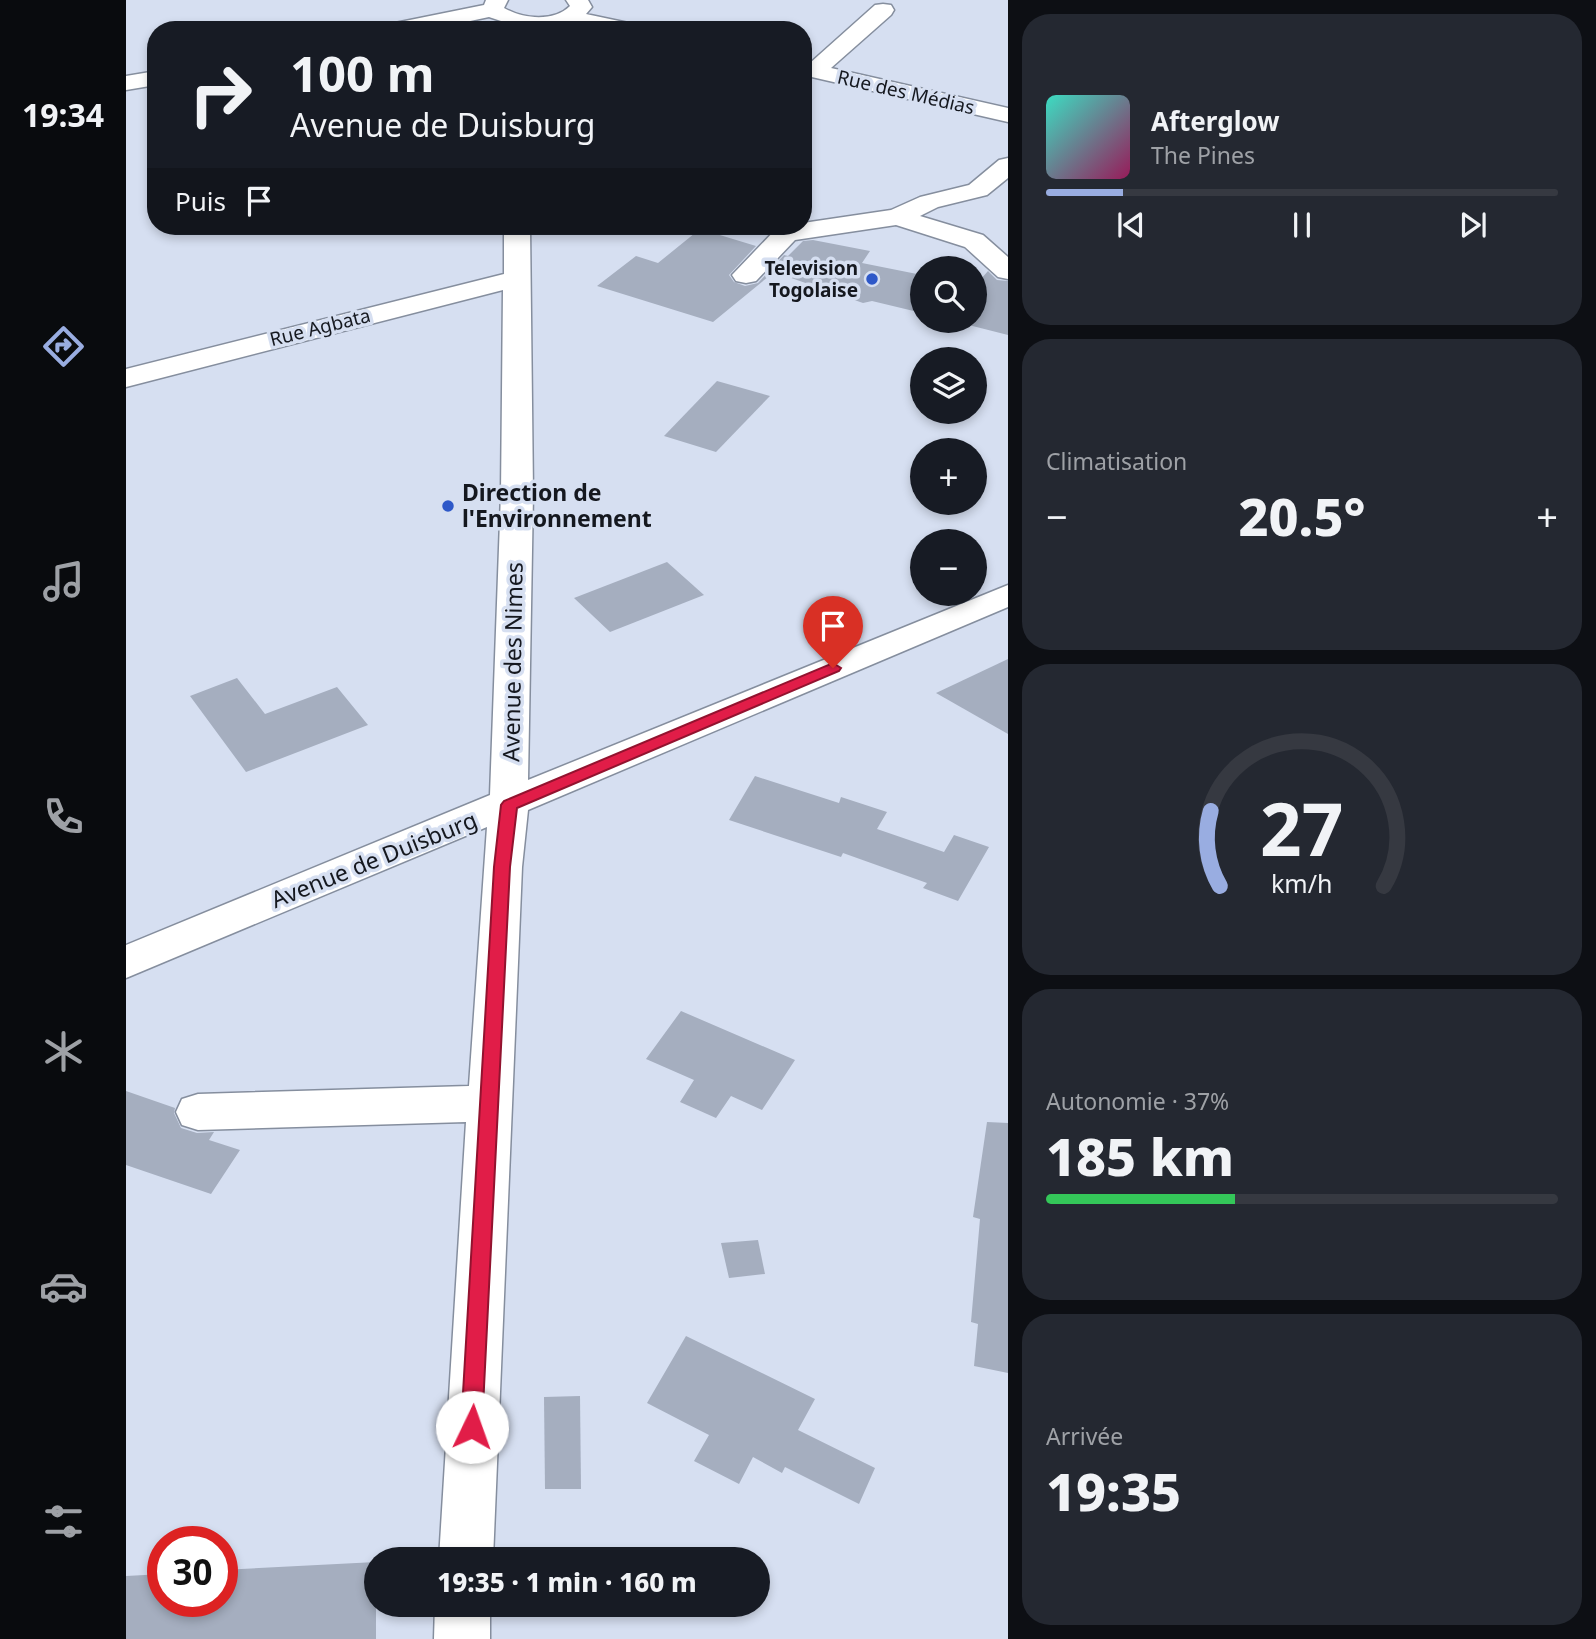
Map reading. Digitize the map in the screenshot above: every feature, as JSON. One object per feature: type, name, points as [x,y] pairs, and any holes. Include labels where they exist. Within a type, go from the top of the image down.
[{"type":"street","points":[[431,21],[495,5],[515,21]]},
{"type":"street","points":[[559,21],[574,8],[607,21]]},
{"type":"street","points":[[812,67],[883,10]]},
{"type":"street","name":"Rue des Médias","points":[[812,70],[1008,115]]},
{"type":"street","points":[[126,83],[147,80]]},
{"type":"street","points":[[812,229],[897,217],[929,202],[978,190],[1008,165]]},
{"type":"street","points":[[897,217],[974,241],[1008,271]]},
{"type":"street","name":"Avenue des Nimes","points":[[467,1547],[502,867],[509,805],[517,494],[517,235]]},
{"type":"street","points":[[746,275],[785,235]]},
{"type":"street","name":"Rue Agbata","points":[[126,378],[515,279]]},
{"type":"street","name":"Avenue de Duisburg","points":[[126,962],[509,805],[1008,595]]},
{"type":"street","points":[[198,1112],[489,1102]]},
{"type":"street","points":[[462,1639],[463,1617]]},
{"type":"building","points":[[693,235],[720,235],[756,246],[729,275],[734,282],[745,286],[758,283],[784,255],[788,256],[803,241],[813,240],[870,251],[862,263],[910,273],[910,310],[872,301],[863,303],[774,272],[713,322],[597,286],[636,256],[658,263]]},
{"type":"building","points":[[987,272],[997,280],[1008,281],[1008,335],[987,330]]},
{"type":"building","points":[[717,381],[770,396],[716,452],[664,436]]},
{"type":"building","points":[[667,562],[704,595],[610,632],[574,598]]},
{"type":"building","points":[[1008,659],[1008,734],[936,693]]},
{"type":"building","points":[[237,678],[265,714],[337,687],[368,725],[246,772],[190,696]]},
{"type":"building","points":[[755,776],[839,803],[841,797],[887,812],[877,829],[944,852],[954,835],[989,847],[958,901],[923,888],[927,883],[843,853],[841,857],[729,820]]},
{"type":"building","points":[[681,1011],[795,1060],[762,1110],[731,1096],[716,1118],[680,1102],[694,1080],[646,1059]]},
{"type":"building","points":[[126,1091],[175,1108],[174,1113],[181,1128],[197,1133],[214,1132],[209,1140],[240,1150],[211,1194],[126,1165]]},
{"type":"building","points":[[987,1122],[1008,1123],[1008,1373],[974,1366],[978,1324],[971,1322],[980,1219],[973,1217]]},
{"type":"building","points":[[758,1240],[765,1274],[729,1278],[721,1243]]},
{"type":"building","points":[[686,1336],[815,1399],[798,1430],[875,1468],[859,1504],[785,1467],[782,1473],[753,1457],[739,1484],[694,1461],[709,1435],[647,1403]]},
{"type":"building","points":[[580,1396],[581,1489],[545,1489],[544,1397]]},
{"type":"building","points":[[364,1563],[364,1617],[376,1617],[376,1639],[126,1639],[126,1576],[147,1575],[147,1617],[238,1617],[238,1569]]},
{"type":"place","name":"Television Togolaise","points":[[872,279]]},
{"type":"place","name":"Direction de l'Environnement","points":[[448,506]]},
{"type":"route","points":[[472,1427],[502,867],[509,805],[833,668]]}]
